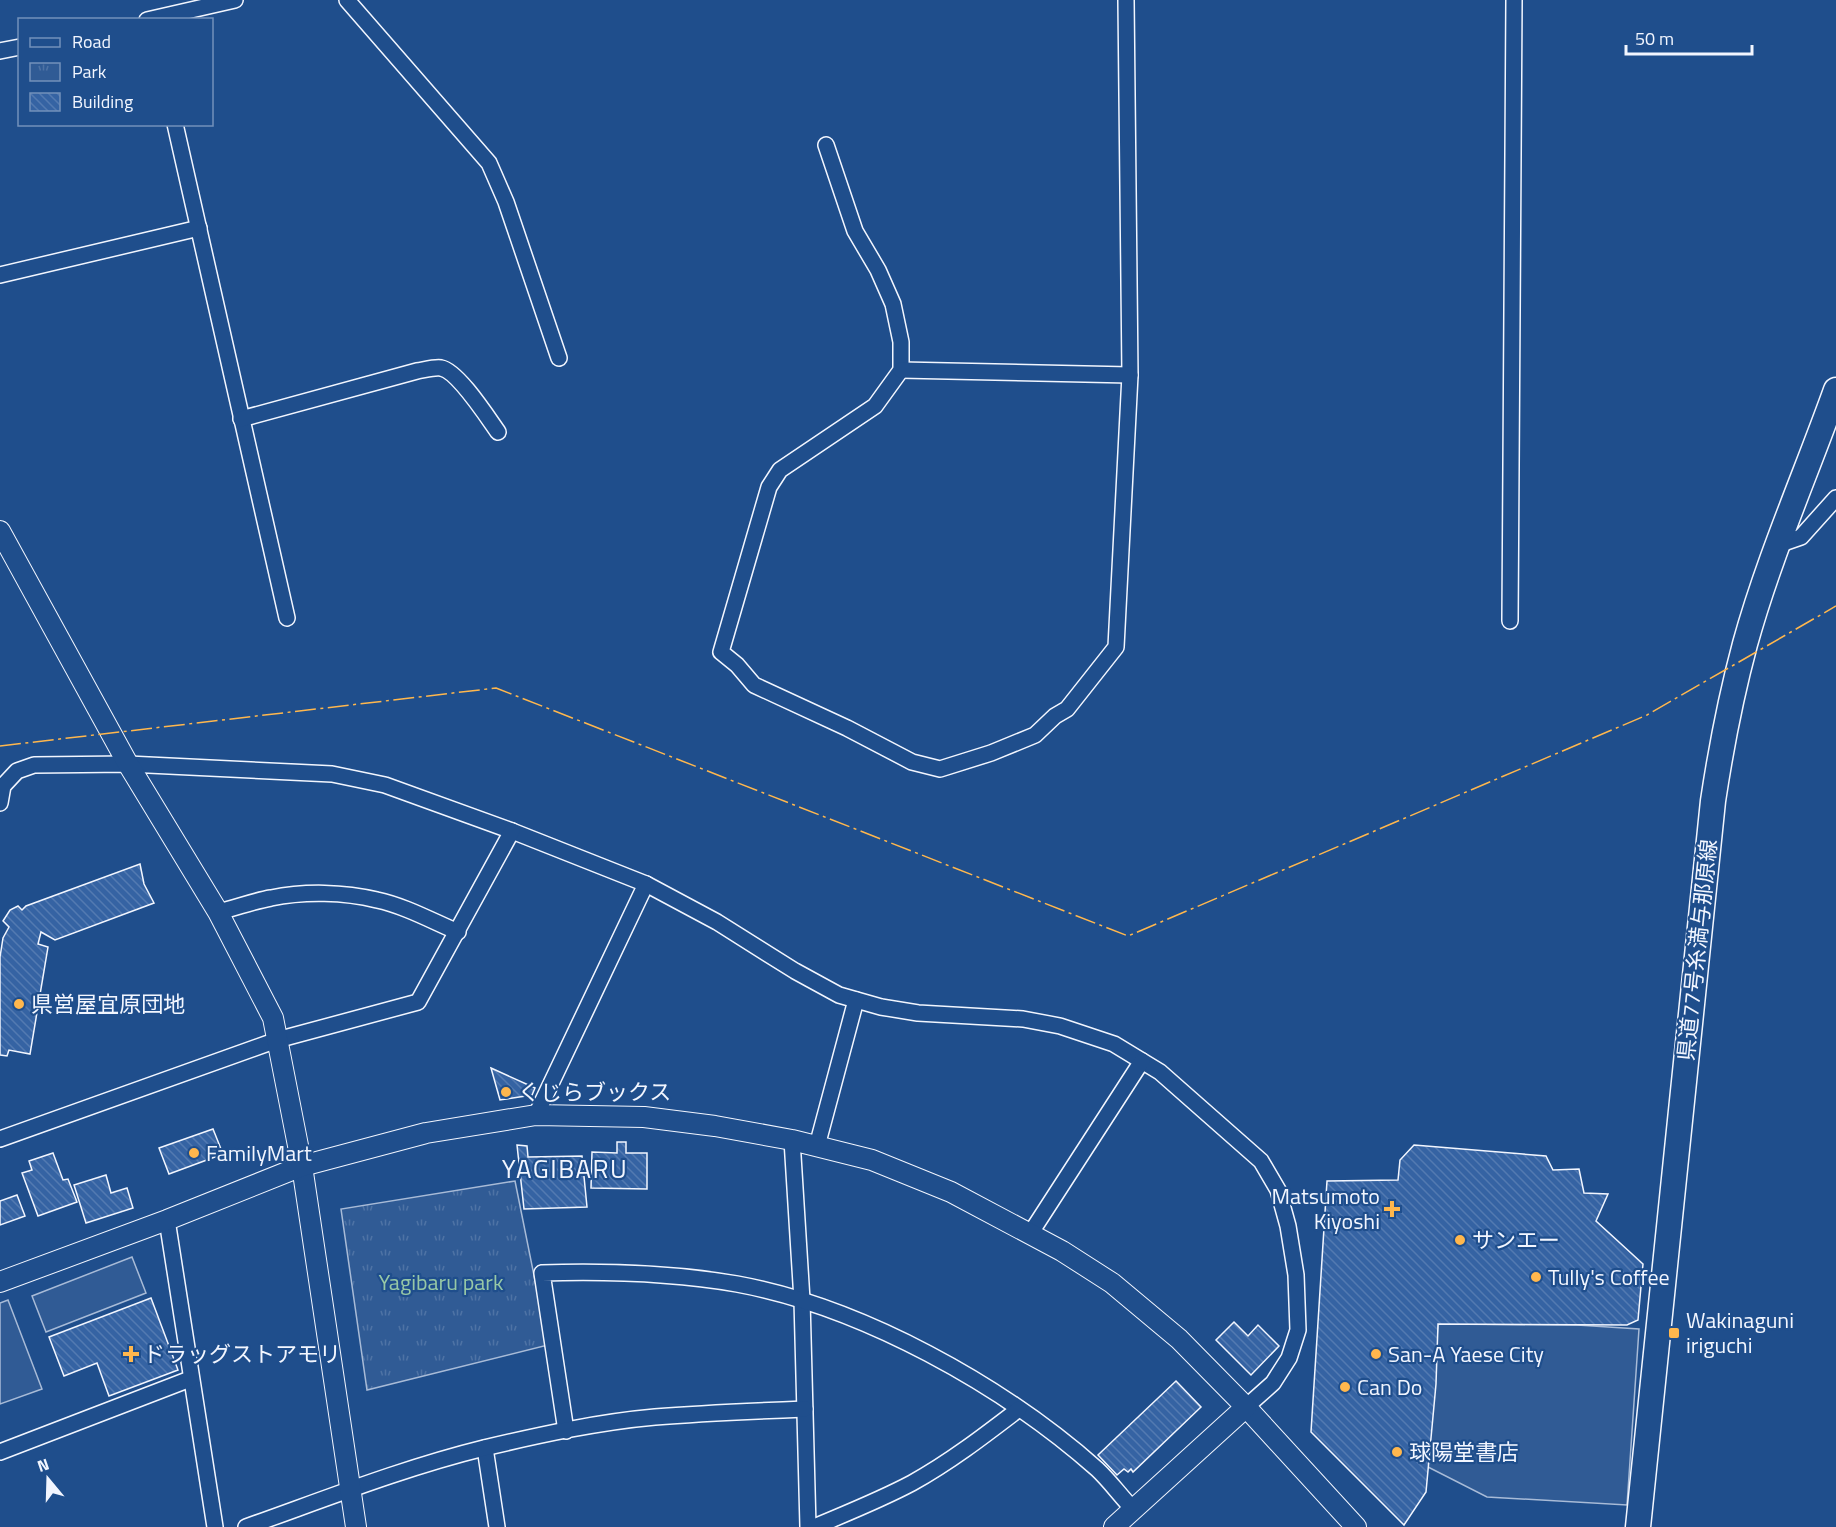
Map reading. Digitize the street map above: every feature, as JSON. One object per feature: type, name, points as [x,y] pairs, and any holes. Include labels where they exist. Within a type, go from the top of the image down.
[{"type":"main road","name":"県道77号糸満与那原線","points":[[1638,1527],[1713,801],[1724,734],[1746,644],[1778,545],[1836,390]]},
{"type":"street","points":[[154,18],[235,0]]},
{"type":"street","points":[[347,0],[489,163],[506,202],[559,358]]},
{"type":"street","points":[[826,145],[855,231],[878,270],[893,304],[901,342],[901,370],[875,406],[780,470],[774,479],[769,487],[721,652],[737,665],[754,685],[847,728],[912,762],[940,769],[991,753],[1035,735],[1055,716],[1067,709],[1116,646],[1130,375],[1126,0]]},
{"type":"street","points":[[1510,621],[1514,0]]},
{"type":"street","points":[[0,51],[18,47]]},
{"type":"street","points":[[175,126],[287,618]]},
{"type":"street","points":[[0,275],[199,228]]},
{"type":"street","points":[[241,418],[406,374],[441,368],[453,376],[475,400],[498,432]]},
{"type":"street","points":[[901,370],[1130,375]]},
{"type":"street","points":[[1778,545],[1801,537],[1836,498]]},
{"type":"street","points":[[0,531],[128,764],[218,912],[273,1018],[302,1166],[356,1527]]},
{"type":"street","points":[[0,803],[1,785],[17,771],[34,765],[128,764],[332,774],[385,785],[512,831],[646,884],[717,922],[839,995],[918,1013],[1023,1019],[1060,1026],[1114,1044],[1160,1072],[1261,1161],[1278,1190],[1288,1226],[1296,1275],[1298,1330],[1289,1358],[1273,1383],[1114,1527]]},
{"type":"street","points":[[0,1139],[277,1040],[418,1002],[512,831]]},
{"type":"street","points":[[536,1115],[646,884]]},
{"type":"street","points":[[218,912],[272,898],[311,894],[348,896],[387,903],[458,932]]},
{"type":"street","points":[[817,1146],[856,1000]]},
{"type":"street","points":[[1030,1234],[1142,1061]]},
{"type":"street","points":[[0,1282],[167,1220],[302,1166],[426,1133],[536,1115],[645,1118],[715,1126],[792,1140],[872,1160],[951,1192],[1062,1251],[1112,1283],[1179,1339],[1246,1407],[1356,1527]]},
{"type":"street","points":[[792,1140],[802,1300],[808,1527]]},
{"type":"street","points":[[167,1220],[190,1379],[215,1527]]},
{"type":"street","points":[[566,1431],[542,1273],[604,1271],[679,1276],[738,1284],[802,1300],[860,1322],[925,1352],[981,1383],[1057,1437],[1099,1471],[1134,1510]]},
{"type":"street","points":[[0,1452],[190,1379]]},
{"type":"street","points":[[246,1527],[424,1465],[485,1448],[566,1431],[652,1417],[805,1409]]},
{"type":"street","points":[[814,1527],[870,1504],[914,1482],[973,1444],[1019,1409]]},
{"type":"street","points":[[485,1448],[497,1527]]},
{"type":"shaded area","points":[[132,1257],[146,1293],[46,1332],[32,1296]]},
{"type":"shaded area","points":[[8,1300],[42,1389],[0,1404],[0,1303]]},
{"type":"shaded area","points":[[1438,1324],[1577,1325],[1639,1329],[1627,1505],[1487,1497],[1428,1467]]},
{"type":"green space","name":"Yagibaru park","points":[[515,1181],[548,1345],[367,1390],[341,1209]]},
{"type":"building","name":"県営屋宜原団地","points":[[140,864],[144,884],[154,903],[55,940],[41,932],[38,944],[48,947],[30,1054],[9,1050],[7,1056],[0,1055],[0,957],[3,938],[9,927],[3,921],[10,910],[18,906],[22,910],[26,906]]},
{"type":"building","points":[[491,1068],[535,1088],[532,1095],[500,1100]]},
{"type":"building","points":[[213,1129],[223,1154],[169,1174],[159,1148]]},
{"type":"building","points":[[617,1142],[626,1142],[626,1153],[647,1153],[647,1189],[591,1188],[592,1152],[617,1153]]},
{"type":"building","points":[[517,1145],[527,1146],[528,1157],[582,1156],[587,1207],[524,1209]]},
{"type":"building","name":"San-A Yaese City","points":[[1414,1145],[1546,1156],[1553,1170],[1579,1169],[1584,1193],[1608,1194],[1596,1221],[1643,1264],[1638,1320],[1627,1325],[1438,1324],[1436,1384],[1426,1492],[1404,1525],[1311,1432],[1327,1181],[1398,1180],[1400,1160]]},
{"type":"building","points":[[53,1153],[63,1180],[68,1179],[77,1202],[38,1216],[22,1173],[32,1170],[29,1161]]},
{"type":"building","points":[[106,1175],[111,1193],[127,1188],[133,1208],[86,1223],[74,1185]]},
{"type":"building","points":[[17,1195],[25,1216],[0,1225],[0,1201]]},
{"type":"building","points":[[151,1298],[178,1370],[109,1396],[97,1363],[64,1376],[49,1337]]},
{"type":"building","points":[[1234,1322],[1248,1336],[1258,1325],[1279,1346],[1251,1375],[1216,1340]]},
{"type":"building","points":[[1176,1381],[1201,1407],[1133,1472],[1131,1469],[1128,1472],[1124,1469],[1117,1475],[1098,1455]]},
{"type":"power","points":[[0,746],[496,688],[1128,936],[1647,715],[1836,606]]},
{"type":"place","name":"県営屋宜原団地","points":[[19,1004]]},
{"type":"place","name":"くじらブックス","points":[[506,1092]]},
{"type":"place","name":"FamilyMart","points":[[194,1153]]},
{"type":"place","name":"Matsumoto Kiyoshi","points":[[1392,1209]]},
{"type":"place","name":"サンエー","points":[[1460,1240]]},
{"type":"place","name":"Tully's Coffee","points":[[1536,1277]]},
{"type":"place","name":"Wakinaguni iriguchi","points":[[1674,1333]]},
{"type":"place","name":"ドラッグストアモリ","points":[[131,1354]]},
{"type":"place","name":"San-A Yaese City","points":[[1376,1354]]},
{"type":"place","name":"Can Do","points":[[1345,1387]]},
{"type":"place","name":"球陽堂書店","points":[[1397,1452]]},
{"type":"district","name":"YAGIBARU","points":[[565,1169]]}]
